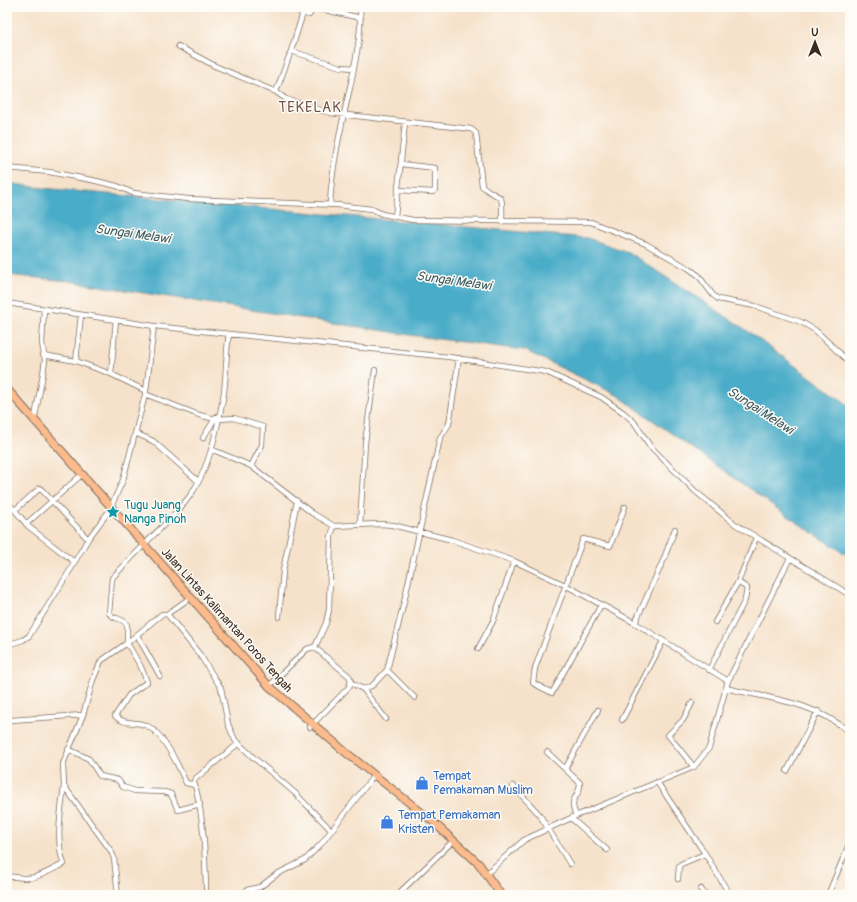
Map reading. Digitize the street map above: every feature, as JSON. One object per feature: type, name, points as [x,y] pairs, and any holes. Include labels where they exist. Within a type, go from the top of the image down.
[{"type":"main road","name":"Jalan Lintas Kalimantan Poros Tengah","points":[[7,389],[79,477],[110,509]]},
{"type":"main road","name":"Jalan Lintas Kalimantan Poros Tengah","points":[[7,395],[34,422],[269,686],[312,726],[431,820],[486,874],[501,895]]},
{"type":"main road","name":"Jalan Lintas Kalimantan Poros Tengah","points":[[143,546],[187,600],[267,688],[372,778],[429,823],[486,874],[496,895]]},
{"type":"street","points":[[330,204],[332,175],[360,41],[360,7]]},
{"type":"street","points":[[276,92],[291,50],[301,13],[310,15],[314,8],[316,8],[361,18]]},
{"type":"street","points":[[178,46],[215,66],[276,92],[286,99],[330,113],[405,123],[471,129],[476,133],[482,186],[500,196],[502,199],[502,222]]},
{"type":"street","points":[[291,50],[341,67],[354,68]]},
{"type":"street","points":[[395,217],[402,164],[405,123]]},
{"type":"street","points":[[398,190],[433,192],[436,190],[436,170],[434,167],[402,164]]},
{"type":"street","points":[[7,168],[49,172],[92,180],[118,186],[133,194],[188,199],[330,204],[372,209],[395,217],[413,220],[502,222],[583,221],[605,227],[646,244],[688,268],[698,275],[713,295],[718,299],[755,306],[801,322],[815,330],[850,363]]},
{"type":"street","points":[[7,303],[154,326],[459,358],[546,372],[610,403],[634,422],[650,446],[695,491],[735,524],[850,595]]},
{"type":"street","points":[[34,422],[41,390],[44,358],[42,343],[44,309]]},
{"type":"street","points":[[76,361],[81,315]]},
{"type":"street","points":[[111,374],[116,320]]},
{"type":"street","points":[[7,646],[29,636],[88,539],[110,509],[123,480],[145,393],[154,326]]},
{"type":"street","points":[[203,438],[216,420],[222,404],[225,357],[229,334]]},
{"type":"street","points":[[44,358],[76,361],[111,374],[145,393],[216,420],[234,418],[263,427],[262,445],[251,466]]},
{"type":"street","points":[[363,689],[373,685],[387,670],[420,531],[440,438],[449,424],[459,358]]},
{"type":"street","points":[[360,525],[365,443],[375,370]]},
{"type":"street","points":[[206,888],[204,833],[200,804],[195,785],[186,783],[170,752],[152,729],[144,724],[124,721],[115,716],[129,695],[147,681],[127,643],[127,625],[122,620],[113,617],[110,613],[111,583],[115,573],[184,503],[205,469],[214,440],[216,420]]},
{"type":"street","points":[[135,433],[154,441],[198,481]]},
{"type":"street","points":[[211,449],[251,466],[325,522],[334,526],[380,524],[420,531],[490,552],[514,561],[567,586],[635,623],[728,681]]},
{"type":"street","points":[[26,524],[79,477]]},
{"type":"street","points":[[15,510],[40,488],[88,539]]},
{"type":"street","points":[[279,617],[283,571],[297,501]]},
{"type":"street","points":[[7,508],[12,507],[26,524],[74,563]]},
{"type":"street","points":[[601,605],[551,693],[533,683],[532,681],[535,668],[567,586],[583,539],[585,538],[610,546],[626,507]]},
{"type":"street","points":[[315,647],[326,623],[329,610],[331,536],[334,526]]},
{"type":"street","points":[[635,623],[663,561],[675,529]]},
{"type":"street","points":[[715,622],[738,582],[756,538]]},
{"type":"street","points":[[486,874],[524,840],[571,818],[694,767],[709,748],[728,681],[790,558]]},
{"type":"street","points":[[478,649],[492,626],[514,561]]},
{"type":"street","points":[[709,670],[746,596],[748,588],[738,582]]},
{"type":"street","points":[[7,879],[9,876],[26,878],[35,877],[64,864],[60,851],[61,810],[64,786],[63,764],[83,715],[93,680],[102,661],[127,643],[162,614],[167,614],[187,600]]},
{"type":"street","points":[[167,614],[200,655],[221,688],[228,724],[232,735],[295,793],[331,830]]},
{"type":"street","points":[[137,635],[160,676]]},
{"type":"street","points":[[622,720],[663,641]]},
{"type":"street","points":[[315,647],[349,676],[351,683],[363,689],[386,719]]},
{"type":"street","points":[[269,686],[307,649],[315,647]]},
{"type":"street","points":[[387,670],[415,698]]},
{"type":"street","points":[[312,726],[351,683]]},
{"type":"street","points":[[726,688],[789,701],[818,711],[850,732]]},
{"type":"street","points":[[692,703],[683,720],[668,735],[694,767]]},
{"type":"street","points":[[7,709],[8,717],[11,720],[83,715]]},
{"type":"street","points":[[565,769],[598,710]]},
{"type":"street","points":[[787,771],[818,711]]},
{"type":"street","points":[[846,728],[850,721]]},
{"type":"street","points":[[193,784],[194,779],[239,743]]},
{"type":"street","points":[[68,749],[89,759],[100,776],[118,780],[123,787],[140,792],[164,792],[171,794],[178,810],[200,804]]},
{"type":"street","points":[[547,752],[580,783],[580,787],[572,803],[576,816]]},
{"type":"street","points":[[241,895],[247,890],[260,887],[277,874],[305,860],[372,778]]},
{"type":"street","points":[[657,782],[705,854],[730,895]]},
{"type":"street","points":[[64,786],[112,850],[118,895]]},
{"type":"street","points":[[513,786],[539,814],[570,864]]},
{"type":"street","points":[[571,818],[607,850]]},
{"type":"street","points":[[828,895],[850,842]]},
{"type":"street","points":[[397,895],[451,843]]},
{"type":"street","points":[[678,879],[679,866],[681,864],[705,854]]},
{"type":"street","points":[[701,889],[705,895]]},
{"type":"water","name":"Sungai Melawi","points":[[7,183],[42,188],[587,238],[628,252],[742,327],[850,406],[850,557],[795,521],[617,395],[524,350],[416,336],[68,281],[7,275]]},
{"type":"place","name":"Tugu Juang Nanga Pinoh","points":[[113,512]]},
{"type":"place","name":"Tempat Pemakaman Muslim","points":[[422,783]]},
{"type":"place","name":"Tempat Pemakaman Kristen","points":[[387,822]]},
{"type":"district","name":"TEKELAK","points":[[310,107]]}]
